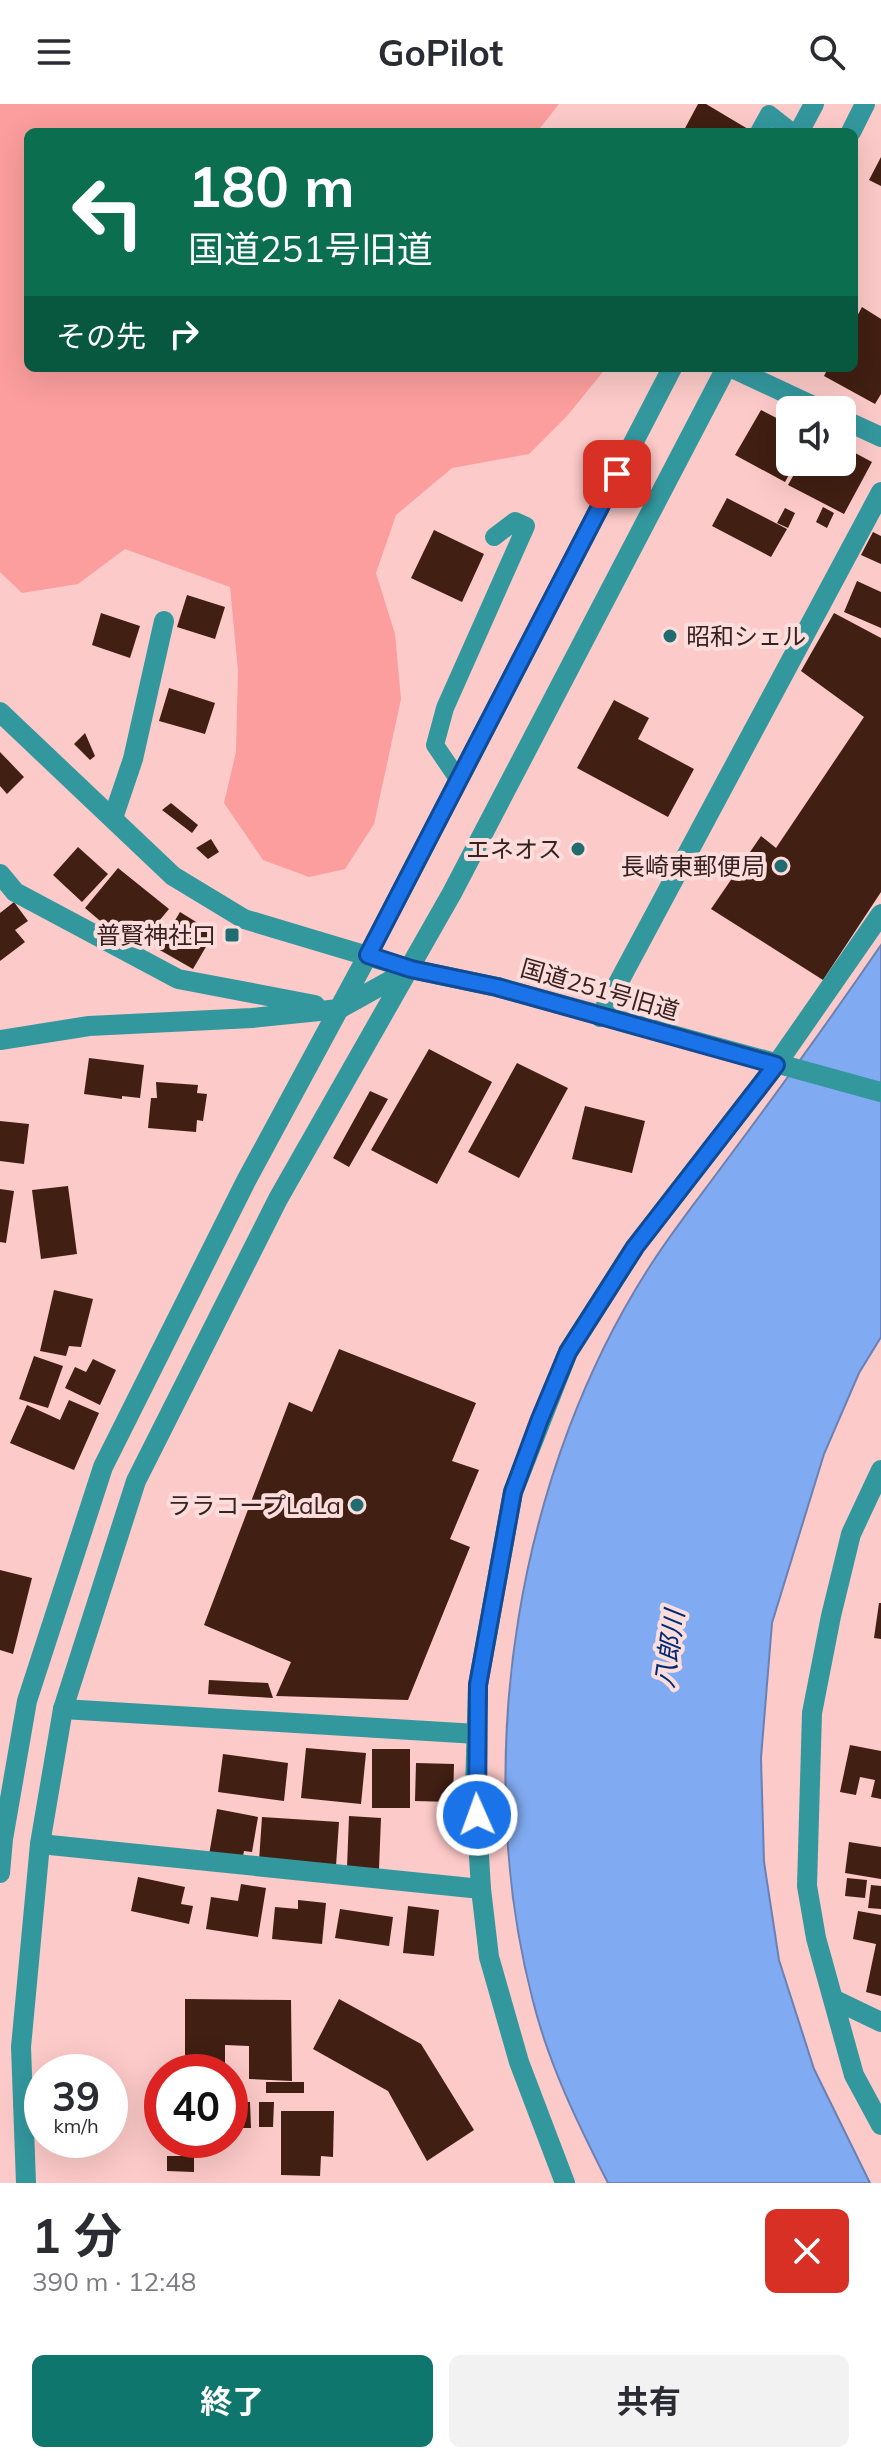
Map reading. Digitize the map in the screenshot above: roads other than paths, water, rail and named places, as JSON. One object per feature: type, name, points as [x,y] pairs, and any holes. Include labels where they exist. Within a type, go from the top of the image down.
[{"type":"street","points":[[801,128],[814,104]]},
{"type":"street","points":[[853,128],[865,104]]},
{"type":"street","points":[[0,1873],[27,1701],[103,1467],[246,1181],[368,955],[670,372]]},
{"type":"street","points":[[26,2183],[21,2047],[40,1844],[63,1709],[136,1481],[278,1199],[411,969],[727,372]]},
{"type":"street","points":[[738,372],[791,396]]},
{"type":"street","points":[[856,425],[881,437]]},
{"type":"street","points":[[600,1017],[881,492]]},
{"type":"street","points":[[113,818],[133,759],[164,621]]},
{"type":"street","name":"国道251号旧道","points":[[0,712],[173,876],[244,919],[411,969],[497,987],[881,1092]]},
{"type":"street","points":[[0,874],[15,892],[178,979],[339,1009]]},
{"type":"street","points":[[565,2183],[555,2163],[515,2047],[489,1957],[481,1889],[475,1790],[478,1685],[513,1492],[568,1352],[635,1247],[784,1067],[881,914]]},
{"type":"street","points":[[0,1040],[89,1026],[252,1018],[339,1009],[411,969]]},
{"type":"street","points":[[881,1470],[851,1534],[812,1713],[807,1886],[816,1938],[854,2075],[881,2125]]},
{"type":"street","points":[[63,1709],[477,1734]]},
{"type":"street","points":[[40,1844],[481,1889]]},
{"type":"street","points":[[835,2000],[881,2022]]},
{"type":"lane","points":[[761,128],[771,109],[788,128]]},
{"type":"lane","points":[[458,779],[435,745],[445,708],[526,526],[515,521],[494,537]]},
{"type":"water","name":"八郎川","points":[[881,945],[881,1337],[859,1373],[824,1454],[772,1623],[761,1758],[764,1862],[779,1960],[814,2069],[870,2183],[608,2183],[575,2116],[547,2048],[533,2001],[514,1908],[506,1813],[507,1715],[518,1618],[539,1522],[568,1430],[607,1342],[654,1260]]},
{"type":"place","name":"昭和シェル","points":[[670,636]]},
{"type":"place","name":"エネオス","points":[[578,849]]},
{"type":"place","name":"長崎東郵便局","points":[[781,866]]},
{"type":"place","name":"普賢神社口","points":[[232,935]]},
{"type":"place","name":"ララコープLaLa","points":[[357,1505]]}]
